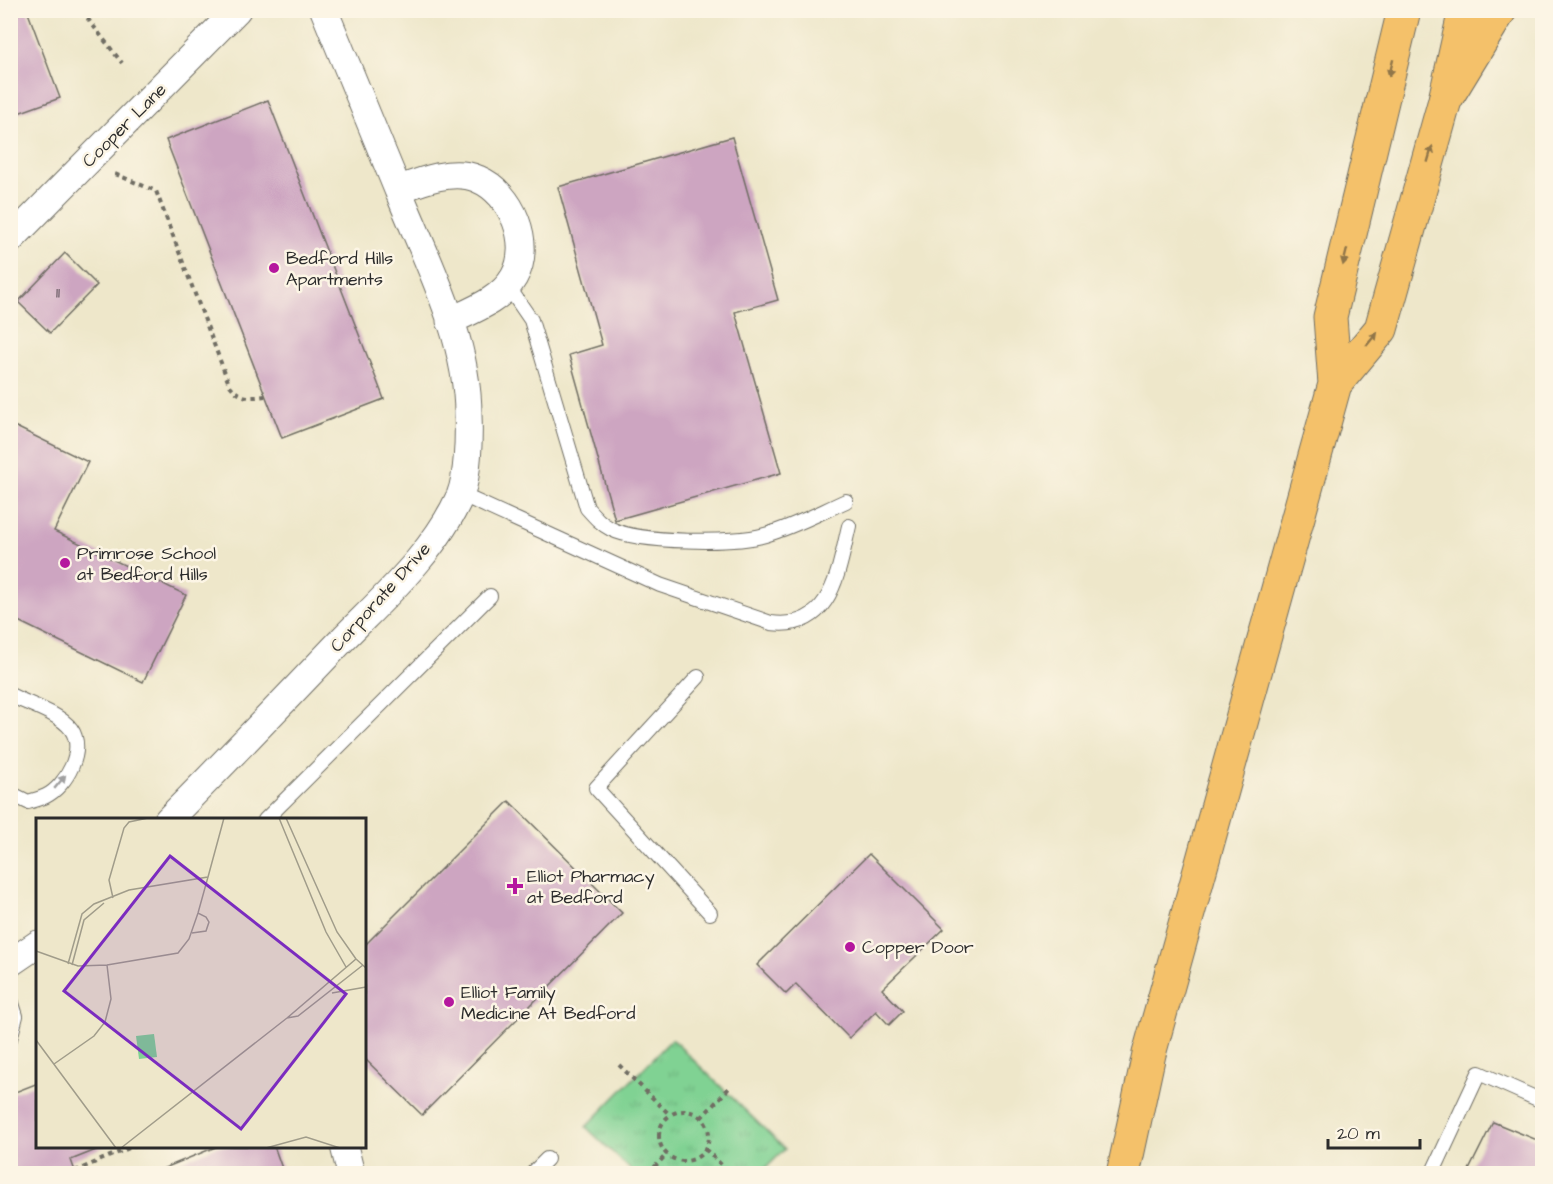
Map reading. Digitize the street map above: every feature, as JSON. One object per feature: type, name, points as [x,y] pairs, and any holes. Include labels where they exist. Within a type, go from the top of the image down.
[{"type":"highway","points":[[1123,1173],[1149,1054],[1335,384],[1330,317],[1404,10]]},
{"type":"highway","points":[[1335,384],[1381,329],[1445,100],[1465,10]]},
{"type":"highway","points":[[1445,100],[1500,10]]},
{"type":"street","name":"Cooper Lane","points":[[10,240],[237,10]]},
{"type":"street","points":[[324,10],[398,190],[437,178],[456,175],[478,178],[497,192],[512,212],[520,232],[521,255],[514,277],[498,296],[450,321]]},
{"type":"street","name":"Corporate Drive","points":[[169,818],[404,574],[437,535],[460,494],[467,457],[469,412],[463,369],[450,321],[398,190]]},
{"type":"street","points":[[10,963],[36,945]]},
{"type":"street","points":[[345,1148],[351,1173]]},
{"type":"lane","points":[[507,285],[531,320],[587,508],[599,522],[613,530],[628,534],[700,542],[738,541],[764,536],[846,501]]},
{"type":"lane","points":[[460,494],[660,585],[771,623],[789,626],[802,621],[826,599],[836,580],[849,526]]},
{"type":"lane","points":[[266,818],[490,596]]},
{"type":"lane","points":[[698,677],[596,788],[710,913]]},
{"type":"lane","points":[[10,695],[70,728],[76,740],[76,754],[63,781],[46,796],[28,802],[10,793]]},
{"type":"lane","points":[[10,997],[16,1016],[10,1039]]},
{"type":"lane","points":[[1432,1173],[1479,1073],[1542,1101]]},
{"type":"lane","points":[[532,1173],[547,1159]]},
{"type":"path","points":[[84,10],[88,19],[122,63]]},
{"type":"path","points":[[108,171],[156,191],[229,384],[236,393],[246,399],[265,396]]},
{"type":"path","points":[[619,1065],[670,1115]]},
{"type":"path","points":[[701,1118],[731,1086]]},
{"type":"path","points":[[686,1111],[701,1118],[709,1133],[705,1149],[700,1155],[685,1160],[667,1154],[659,1136],[664,1121],[670,1115],[686,1111]]},
{"type":"path","points":[[75,1171],[129,1148]]},
{"type":"path","points":[[705,1149],[731,1173]]},
{"type":"path","points":[[648,1173],[667,1154]]},
{"type":"green space","points":[[672,1039],[785,1149],[761,1173],[634,1173],[586,1127]]},
{"type":"building","points":[[10,10],[27,10],[60,98],[10,116]]},
{"type":"building","name":"Bedford Hills Apartments","points":[[268,100],[384,399],[282,438],[166,140]]},
{"type":"building","points":[[732,137],[778,300],[735,312],[781,473],[615,520],[569,355],[602,345],[558,187]]},
{"type":"building","points":[[65,253],[97,285],[50,333],[18,302]]},
{"type":"building","name":"Primrose School at Bedford Hills","points":[[10,424],[88,462],[54,531],[186,595],[143,682],[10,617]]},
{"type":"building","name":"Elliot Family Medicine At Bedford","points":[[509,801],[622,913],[422,1115],[366,1060],[366,944]]},
{"type":"building","name":"Copper Door","points":[[869,854],[944,929],[882,989],[903,1011],[889,1025],[876,1011],[849,1038],[796,984],[786,994],[757,965]]},
{"type":"building","points":[[36,1084],[36,1148],[101,1148],[71,1160],[76,1174],[10,1174],[10,1094]]},
{"type":"building","points":[[1493,1122],[1542,1142],[1542,1174],[1467,1174]]},
{"type":"building","points":[[213,1148],[275,1148],[284,1174],[150,1174]]},
{"type":"place","name":"Bedford Hills Apartments","points":[[274,268]]},
{"type":"place","name":"Primrose School at Bedford Hills","points":[[65,563]]},
{"type":"place","name":"Elliot Pharmacy at Bedford","points":[[515,886]]},
{"type":"place","name":"Copper Door","points":[[850,947]]},
{"type":"place","name":"Elliot Family Medicine At Bedford","points":[[449,1002]]}]
